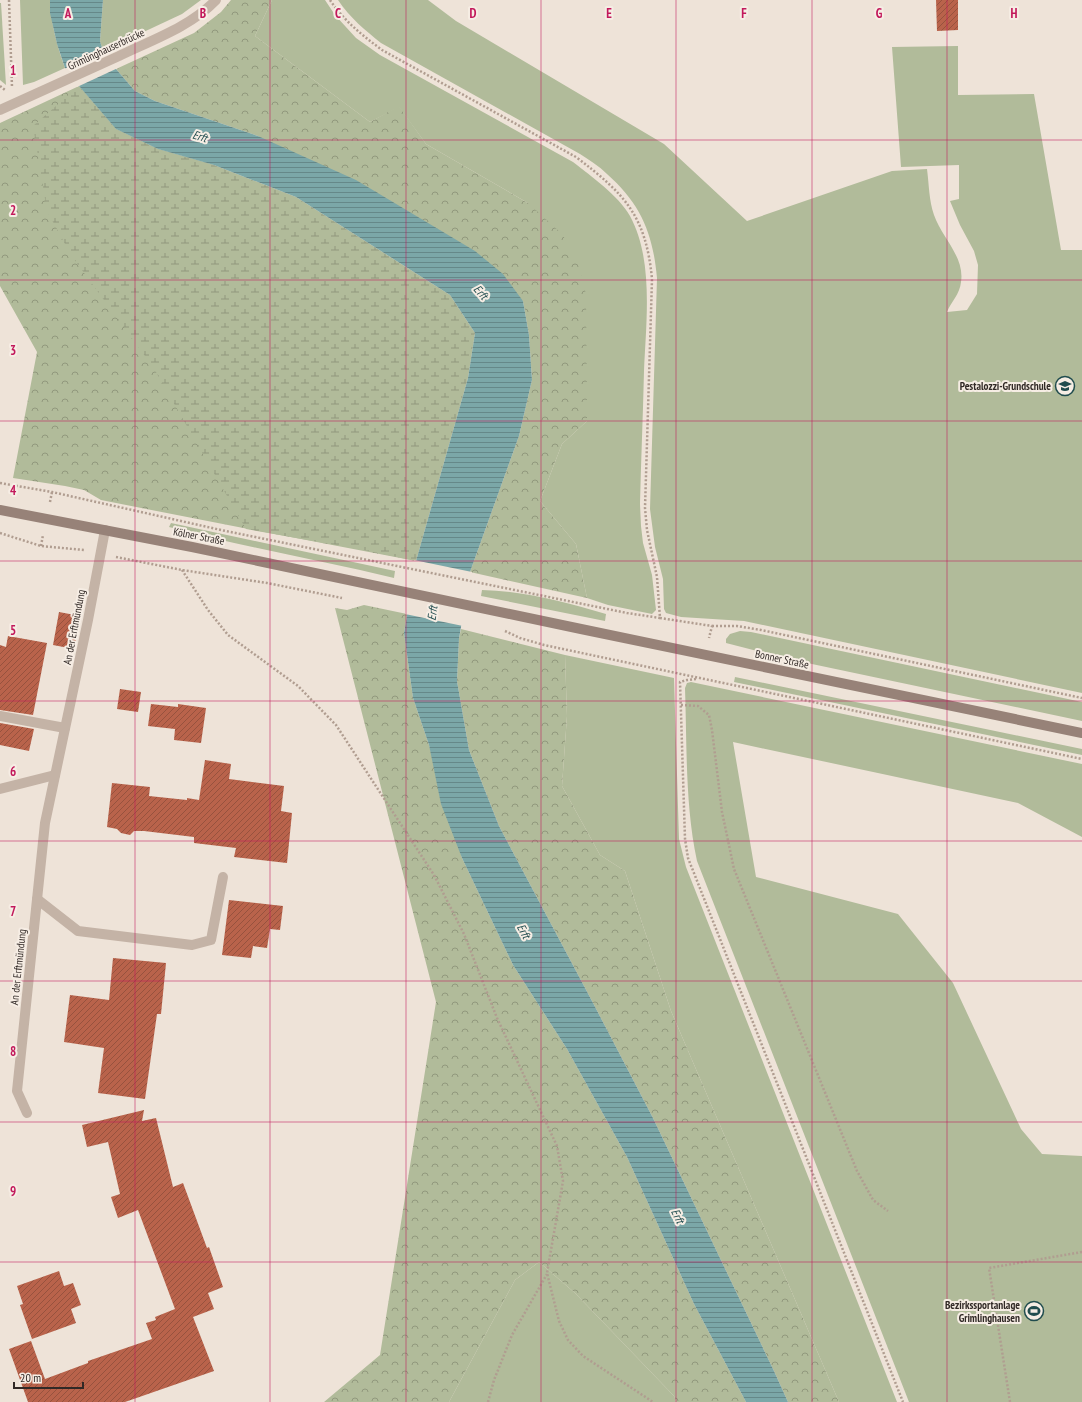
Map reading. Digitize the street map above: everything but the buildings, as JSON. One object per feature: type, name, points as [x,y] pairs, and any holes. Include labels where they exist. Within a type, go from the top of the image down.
[{"type":"main road","name":"Kölner Straße","points":[[0,510],[192,547],[477,607]]},
{"type":"main road","name":"Bonner Straße","points":[[477,607],[1082,733]]},
{"type":"street","name":"Grimlinghauserbrücke","points":[[0,110],[159,38],[206,10],[216,0]]},
{"type":"street","name":"An der Erftmündung","points":[[27,1113],[17,1092],[45,823],[88,620],[105,530]]},
{"type":"street","points":[[0,716],[65,728]]},
{"type":"street","points":[[0,789],[55,775]]},
{"type":"street","points":[[37,899],[78,931],[192,945],[211,940],[223,877]]},
{"type":"path","points":[[9,0],[12,88]]},
{"type":"path","points":[[330,0],[355,30],[382,50],[576,157],[602,176],[620,194],[634,213],[644,236],[650,259],[652,279],[645,508],[647,530],[657,577],[660,618]]},
{"type":"path","points":[[0,483],[52,492],[221,530],[482,582],[627,613],[712,626],[736,626],[761,630],[1082,698]]},
{"type":"path","points":[[0,533],[41,546],[80,550],[182,570],[267,583],[347,598]]},
{"type":"path","points":[[182,570],[208,610],[228,635],[298,686],[336,725],[434,875],[464,934],[497,1018],[557,1146],[563,1181],[547,1274],[512,1335],[494,1380],[488,1402]]},
{"type":"path","points":[[706,655],[712,626]]},
{"type":"path","points":[[502,630],[520,638],[544,645],[1082,759]]},
{"type":"path","points":[[700,679],[680,682],[685,839],[688,858],[903,1402]]},
{"type":"path","points":[[681,705],[698,706],[709,715],[722,812],[734,869],[857,1171],[873,1200],[888,1211]]},
{"type":"path","points":[[1010,1402],[989,1268],[1082,1252]]},
{"type":"path","points":[[547,1274],[559,1321],[568,1340],[583,1356],[654,1402]]},
{"type":"green space","points":[[20,0],[50,0],[55,35],[65,68],[34,82],[23,85]]},
{"type":"green space","points":[[103,0],[201,0],[182,14],[103,51],[100,41]]},
{"type":"green space","points":[[231,0],[272,0],[255,36],[370,122],[399,106],[426,144],[528,203],[562,234],[577,259],[586,294],[587,421],[562,444],[540,501],[576,544],[587,598],[470,572],[519,436],[532,380],[529,335],[523,301],[258,136],[155,101],[135,91],[116,69],[194,33],[221,12]]},
{"type":"green space","points":[[272,0],[325,0],[335,15],[356,38],[380,55],[573,162],[612,194],[630,216],[638,233],[646,271],[647,312],[640,504],[643,543],[652,575],[656,610],[652,614],[608,605],[587,598],[576,544],[540,501],[562,444],[587,421],[528,203],[426,144],[399,107],[370,122],[255,36]]},
{"type":"green space","points":[[338,0],[428,0],[456,21],[664,144],[747,221],[892,171],[927,169],[932,210],[960,264],[961,282],[959,290],[947,312],[967,310],[977,294],[978,265],[974,251],[960,225],[950,201],[959,199],[959,165],[901,167],[892,47],[958,46],[958,95],[1034,94],[1061,250],[1082,250],[1082,693],[744,621],[681,617],[666,613],[664,609],[663,579],[655,547],[650,509],[657,278],[652,247],[637,208],[619,185],[594,163],[381,43],[353,18]]},
{"type":"green space","points":[[1,3],[6,85],[0,80]]},
{"type":"green space","points":[[79,86],[116,129],[158,149],[214,165],[416,561],[101,500],[84,490],[13,478],[37,352],[0,286],[0,123]]},
{"type":"green space","points":[[79,86],[116,129],[158,149],[214,165],[296,197],[450,295],[475,333],[468,378],[416,561],[246,529],[153,367],[71,255],[47,211],[33,126]]},
{"type":"green space","points":[[171,523],[395,571],[394,578],[169,527]]},
{"type":"green space","points":[[482,590],[514,592],[560,601],[606,614],[605,621],[481,596]]},
{"type":"green space","points":[[364,605],[407,614],[404,633],[413,698],[429,745],[462,858],[513,965],[567,1049],[627,1157],[694,1304],[746,1402],[676,1402],[674,1396],[575,1293],[539,1262],[515,1280],[449,1402],[324,1402],[380,1355],[436,1002],[335,608],[347,610]]},
{"type":"green space","points":[[461,629],[565,655],[567,716],[562,786],[600,855],[625,871],[671,1011],[839,1402],[788,1402],[653,1118],[499,826],[469,750],[457,681],[459,639]]},
{"type":"green space","points":[[740,631],[751,632],[1082,702],[1082,721],[793,660],[726,643],[726,639],[730,634]]},
{"type":"green space","points":[[565,655],[674,678],[679,839],[686,867],[897,1402],[839,1402],[671,1011],[625,871],[600,855],[562,786],[567,716]]},
{"type":"green space","points":[[735,677],[1082,749],[1082,755],[734,682]]},
{"type":"green space","points":[[691,682],[1082,764],[1082,837],[1018,803],[733,742],[756,877],[898,914],[953,983],[1021,1129],[1042,1154],[1082,1156],[1082,1402],[909,1402],[697,861],[688,797],[685,688],[687,683]]},
{"type":"green space","points":[[539,1262],[575,1293],[674,1396],[676,1402],[449,1402],[515,1280]]},
{"type":"water","name":"Erft","points":[[50,0],[103,0],[100,41],[103,51],[135,91],[155,101],[258,136],[356,180],[475,251],[503,274],[523,301],[529,335],[532,380],[519,436],[470,572],[459,639],[457,681],[469,750],[499,826],[653,1118],[788,1402],[746,1402],[694,1304],[627,1157],[567,1049],[513,965],[462,858],[441,804],[429,745],[413,698],[404,633],[416,561],[468,378],[475,333],[450,295],[296,197],[214,165],[158,149],[116,129],[65,68],[57,44],[50,13]]},
{"type":"pier","points":[[105,50],[118,68],[77,87],[64,69]]},
{"type":"pier","points":[[414,560],[472,572],[463,626],[405,614]]},
{"type":"place","name":"Pestalozzi-Grundschule","points":[[1065,386]]},
{"type":"place","name":"Bezirkssportanlage Grimlinghausen","points":[[1034,1311]]}]
